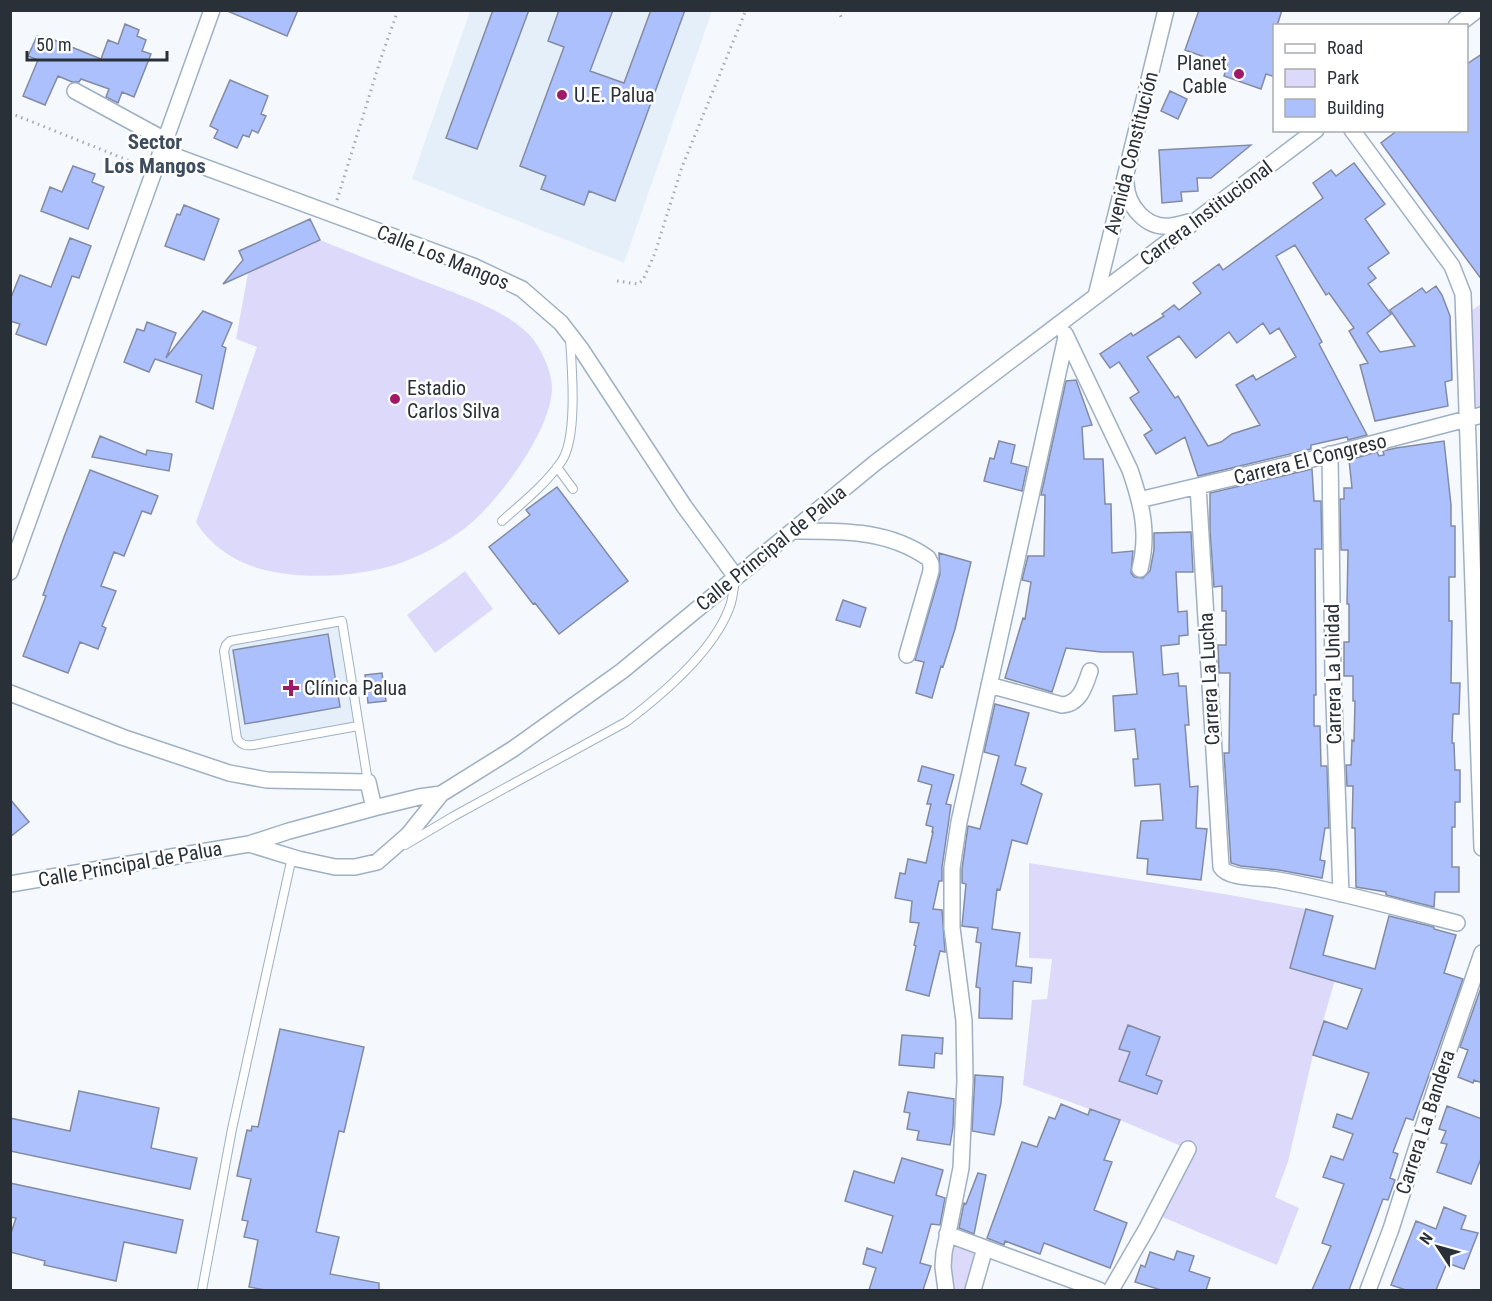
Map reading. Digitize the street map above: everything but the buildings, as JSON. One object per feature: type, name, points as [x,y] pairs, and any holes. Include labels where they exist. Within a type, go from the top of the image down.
[{"type":"street","points":[[10,572],[212,10]]},
{"type":"street","name":"Avenida Constitución","points":[[1096,296],[1166,10]]},
{"type":"street","points":[[1459,24],[1477,10]]},
{"type":"street","name":"Calle Los Mangos","points":[[75,91],[163,145],[332,214],[507,280],[522,289],[539,302],[570,334],[684,506],[735,577]]},
{"type":"street","name":"Carrera Institucional","points":[[1096,296],[1313,132]]},
{"type":"street","points":[[1354,132],[1435,240],[1459,280],[1463,294],[1475,417],[1482,848]]},
{"type":"street","points":[[1126,172],[1126,192],[1129,202],[1144,218],[1155,225],[1169,227],[1196,220]]},
{"type":"street","name":"Calle Principal de Palua","points":[[249,844],[335,867],[355,867],[378,862],[408,835],[441,794],[600,688],[874,463],[1063,330],[1096,296]]},
{"type":"street","points":[[1063,330],[1130,470],[1145,525],[1145,550],[1140,569]]},
{"type":"street","points":[[946,1290],[943,1267],[947,1234],[961,1168],[966,1071],[964,1021],[952,928],[952,868],[959,822],[1063,330]]},
{"type":"street","name":"Carrera El Congreso","points":[[1139,500],[1475,417]]},
{"type":"street","name":"Carrera La Unidad","points":[[1330,454],[1332,639],[1341,894]]},
{"type":"street","name":"Carrera La Lucha","points":[[1198,486],[1221,867],[1233,875],[1282,880],[1341,894]]},
{"type":"street","points":[[792,531],[847,531],[873,534],[893,539],[928,558],[932,564],[932,571],[908,656]]},
{"type":"street","points":[[989,685],[1062,705],[1069,704],[1083,692],[1090,671]]},
{"type":"street","points":[[10,693],[123,737],[229,773],[267,780],[369,782],[374,808]]},
{"type":"street","name":"Calle Principal de Palua","points":[[10,884],[249,844],[374,808],[441,794]]},
{"type":"street","points":[[1341,894],[1457,923]]},
{"type":"street","name":"Carrera La Bandera","points":[[1368,1290],[1391,1229],[1482,953]]},
{"type":"street","points":[[1111,1290],[1147,1228],[1188,1149]]},
{"type":"street","points":[[947,1234],[1100,1290]]},
{"type":"street","points":[[973,1290],[985,1248]]},
{"type":"lane","points":[[502,521],[563,461],[568,447],[572,413],[570,334]]},
{"type":"lane","points":[[557,467],[573,489]]},
{"type":"lane","points":[[378,862],[454,816],[626,722],[645,708],[700,654],[718,629],[730,604],[735,577]]},
{"type":"lane","points":[[358,726],[253,745],[245,746],[240,743],[237,739],[227,673],[224,651],[226,645],[230,641],[342,621],[369,782]]},
{"type":"lane","points":[[202,1290],[232,1129],[292,857]]},
{"type":"path","points":[[332,214],[398,10]]},
{"type":"path","points":[[616,281],[638,285],[643,280],[655,253],[682,167],[746,10]]},
{"type":"path","points":[[838,10],[842,19]]},
{"type":"path","points":[[10,113],[154,171]]},
{"type":"shaded area","name":"U.E. Palua","points":[[470,11],[712,11],[624,263],[412,179]]},
{"type":"shaded area","name":"Clínica Palua","points":[[340,620],[358,726],[253,745],[240,743],[226,645]]},
{"type":"green space","name":"Estadio Carlos Silva","points":[[320,240],[497,311],[533,339],[549,369],[552,389],[542,425],[520,465],[492,502],[464,529],[433,549],[397,564],[360,573],[320,576],[265,570],[235,559],[209,539],[196,522],[257,347],[236,339],[248,273]]},
{"type":"green space","points":[[1481,304],[1481,415],[1468,419],[1465,315]]},
{"type":"green space","points":[[465,571],[493,609],[435,653],[407,615]]},
{"type":"green space","points":[[1029,863],[1306,909],[1291,968],[1335,980],[1313,1055],[1288,1162],[1275,1197],[1299,1208],[1277,1265],[1155,1214],[1188,1149],[1120,1120],[1023,1085],[1032,1000],[1047,999],[1052,959],[1029,958]]},
{"type":"green space","points":[[947,1234],[985,1248],[973,1290],[946,1290]]},
{"type":"place","name":"Planet Cable","points":[[1239,74]]},
{"type":"place","name":"U.E. Palua","points":[[562,95]]},
{"type":"place","name":"Estadio Carlos Silva","points":[[395,399]]},
{"type":"place","name":"Clínica Palua","points":[[291,688]]},
{"type":"district","name":"Sector Los Mangos","points":[[155,154]]}]
